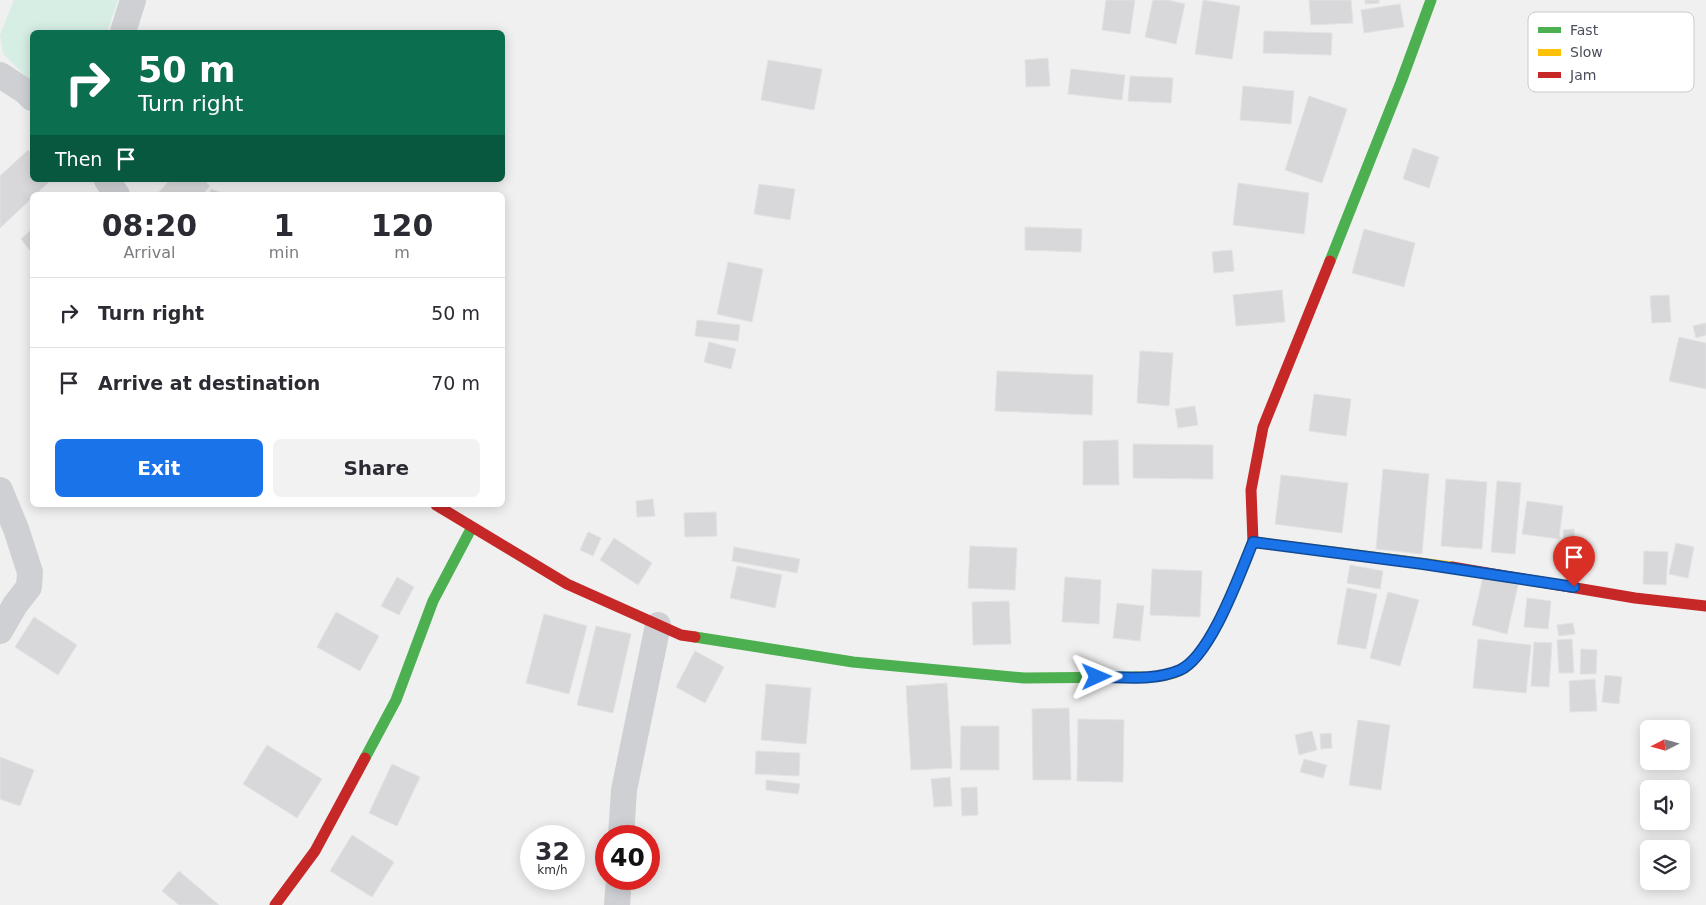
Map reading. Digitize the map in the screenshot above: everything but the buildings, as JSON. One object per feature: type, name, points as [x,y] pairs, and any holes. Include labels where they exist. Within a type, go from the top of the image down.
[{"type":"street","points":[[124,30],[134,0]]},
{"type":"street","points":[[439,507],[566,584],[681,635],[853,662],[1024,678],[1154,677],[1181,670],[1197,657],[1222,615],[1253,542],[1251,490],[1263,427],[1401,82],[1430,0]]},
{"type":"street","points":[[0,75],[30,96]]},
{"type":"street","points":[[0,490],[8,530],[30,572],[29,587],[14,605],[0,631]]},
{"type":"street","points":[[275,905],[316,851],[396,700],[433,601],[472,526]]},
{"type":"street","points":[[1253,542],[1517,577],[1669,603],[1706,606]]},
{"type":"street","points":[[622,825],[624,790],[658,625]]},
{"type":"street","points":[[617,905],[618,890]]},
{"type":"green space","points":[[14,0],[118,0],[108,30],[30,30],[30,80],[3,54],[0,35]]},
{"type":"traffic: fast","points":[[1330,261],[1401,82],[1431,0]]},
{"type":"traffic: fast","points":[[365,758],[396,700],[433,601],[472,527]]},
{"type":"traffic: fast","points":[[695,637],[853,662],[1024,678],[1136,677]]},
{"type":"traffic: slow","points":[[1136,677],[1170,674],[1181,670],[1192,662],[1213,632],[1253,542],[1452,567]]},
{"type":"traffic: jam","points":[[1253,542],[1251,490],[1263,427],[1330,261]]},
{"type":"traffic: jam","points":[[439,507],[567,584],[681,635],[695,637]]},
{"type":"traffic: jam","points":[[1452,567],[1635,598],[1706,606]]},
{"type":"traffic: jam","points":[[275,905],[315,851],[365,758]]},
{"type":"route","points":[[1097,677],[1154,677],[1181,670],[1197,657],[1222,615],[1253,542],[1517,577],[1574,587]]}]
